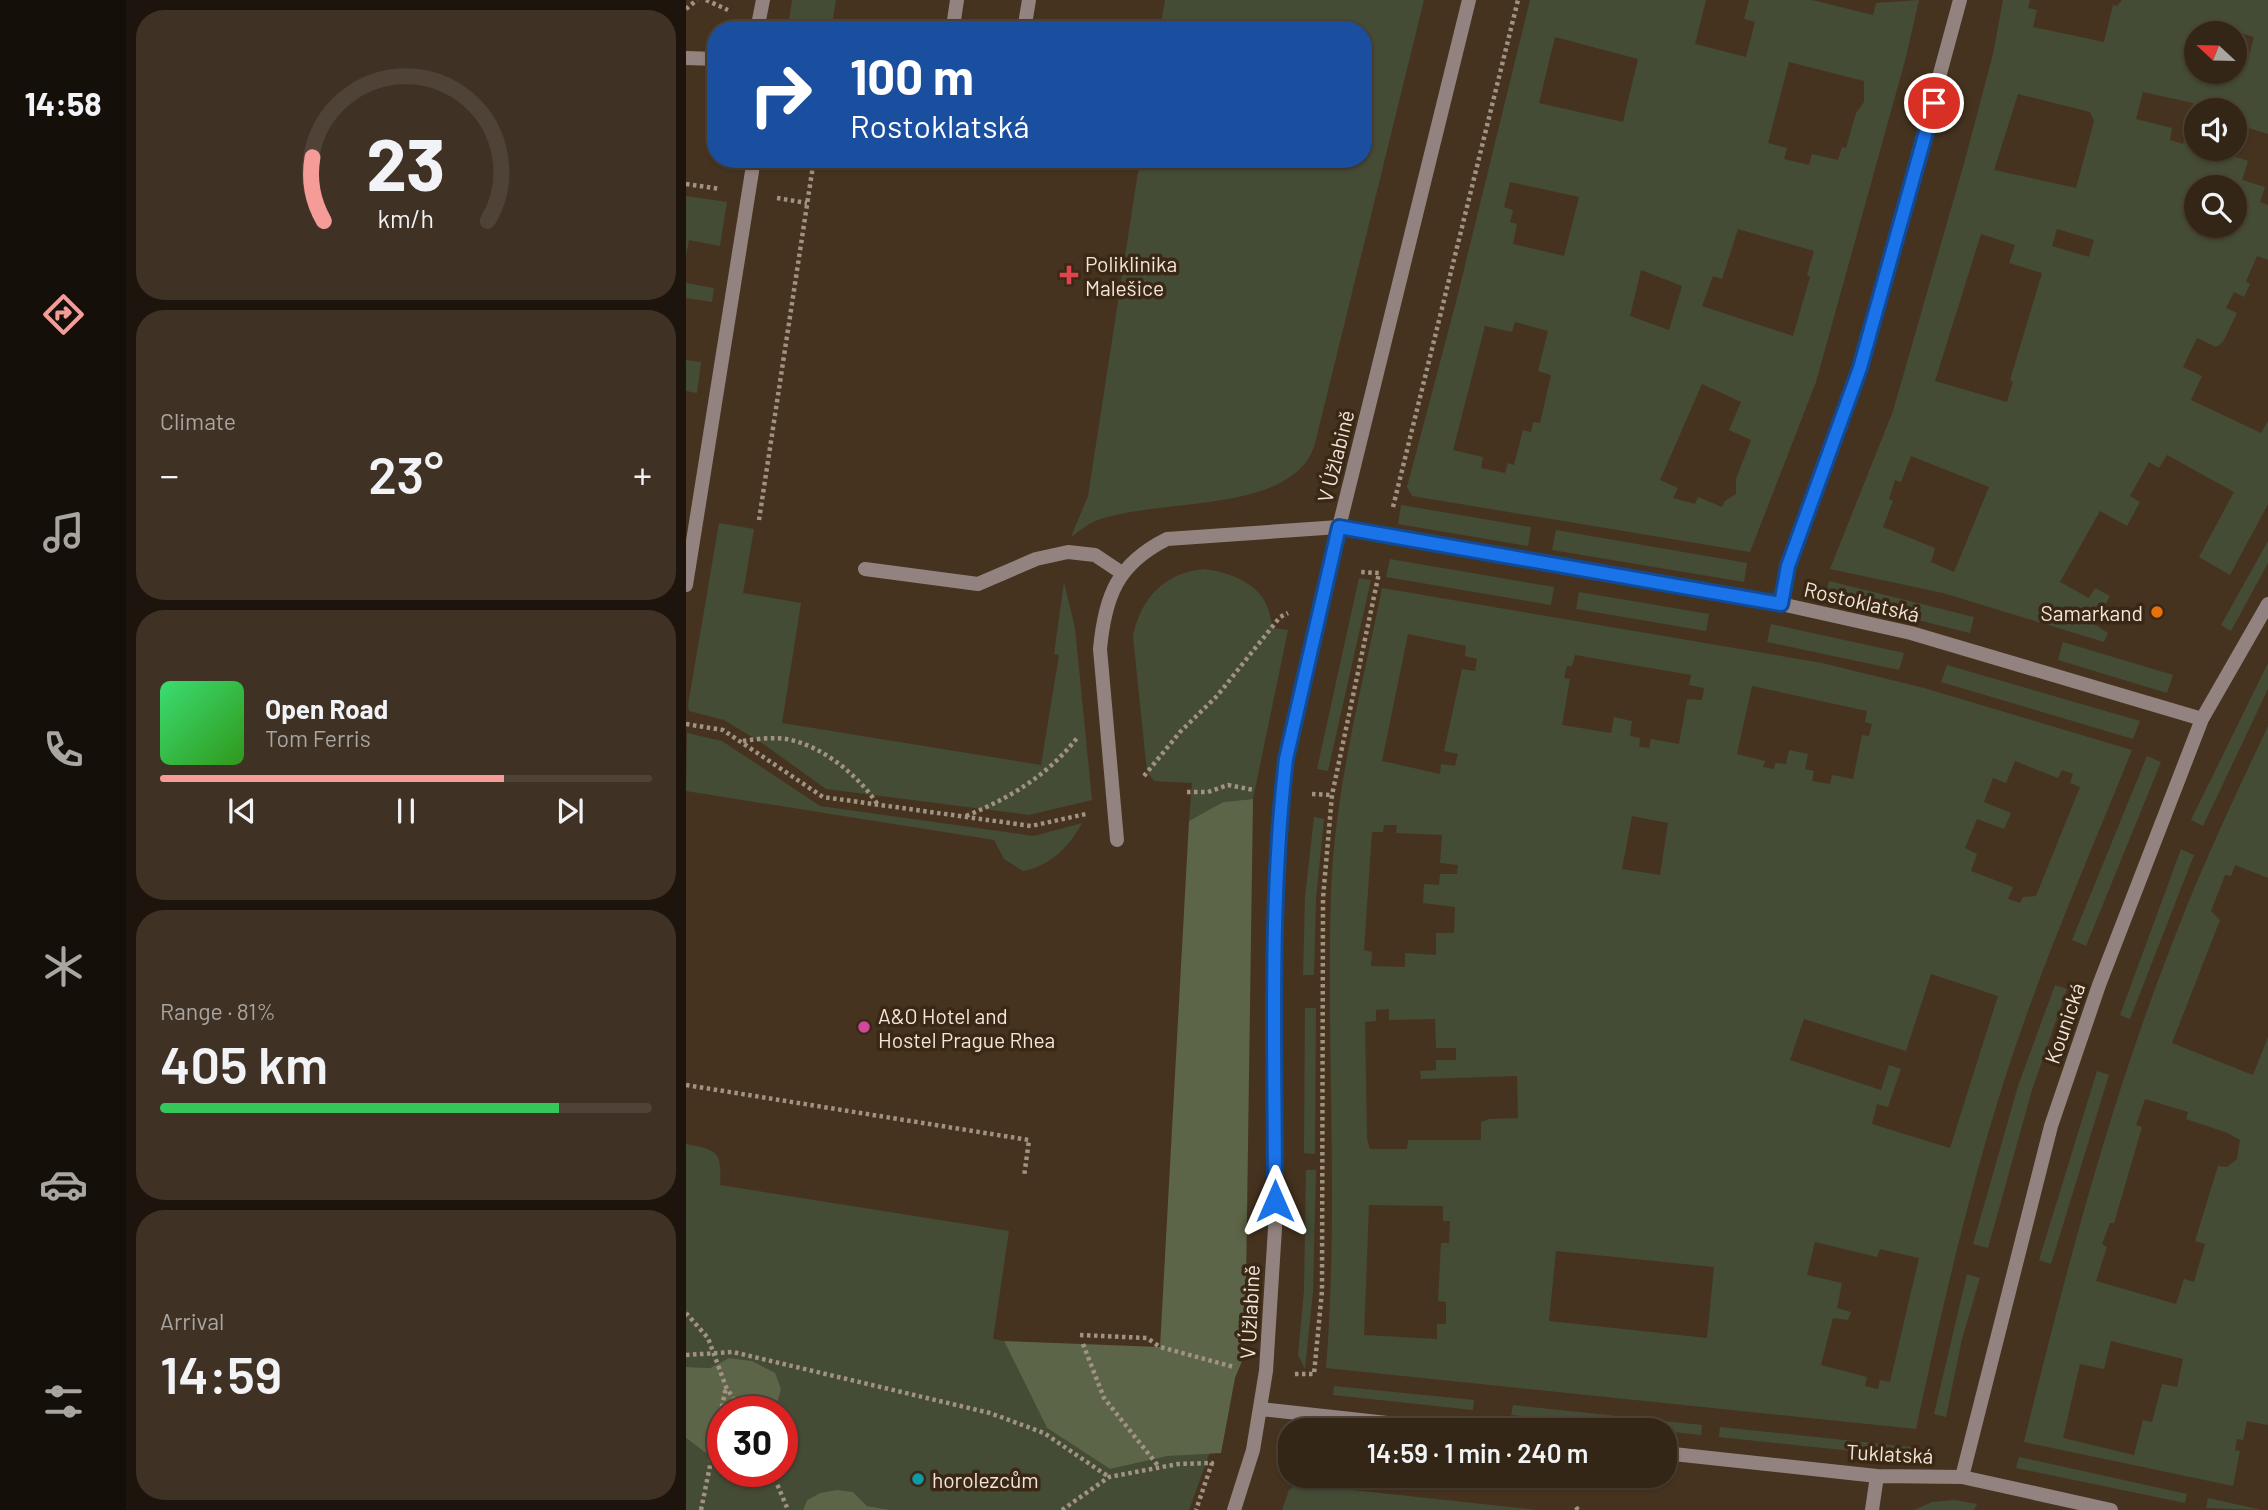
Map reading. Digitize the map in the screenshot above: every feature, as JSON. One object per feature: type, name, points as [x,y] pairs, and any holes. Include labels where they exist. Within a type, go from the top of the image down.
[{"type":"street","points":[[759,21],[764,0]]},
{"type":"street","points":[[954,21],[957,0]]},
{"type":"street","points":[[1026,21],[1029,0]]},
{"type":"street","name":"V Úžlabině","points":[[1234,1510],[1253,1450],[1266,1371],[1275,1228],[1275,876],[1286,759],[1339,527],[1469,0]]},
{"type":"street","points":[[1781,604],[1788,566],[1860,368],[1960,0]]},
{"type":"street","points":[[686,58],[707,59]]},
{"type":"street","points":[[686,585],[753,168]]},
{"type":"street","name":"Rostoklatská","points":[[1122,573],[1142,552],[1167,540],[1339,527],[1781,604],[1911,633],[2202,719]]},
{"type":"street","points":[[865,569],[978,584],[1036,559],[1068,552],[1095,555],[1122,573],[1110,595],[1102,622],[1100,649],[1116,840]]},
{"type":"street","name":"Kounická","points":[[1962,1478],[2051,1126],[2099,985],[2202,719],[2268,604]]},
{"type":"street","points":[[1261,1409],[1342,1418]]},
{"type":"street","name":"Tuklatská","points":[[1677,1454],[1877,1476],[1962,1478],[2111,1510]]},
{"type":"street","points":[[1872,1510],[1877,1476]]},
{"type":"path","points":[[686,11],[698,0]]},
{"type":"path","points":[[706,0],[728,10]]},
{"type":"path","points":[[1392,511],[1518,0]]},
{"type":"path","points":[[759,520],[813,168]]},
{"type":"path","points":[[1080,1335],[1147,1338],[1160,1347],[1239,1368],[1314,1374],[1322,1291],[1324,898],[1332,795],[1378,573]]},
{"type":"path","points":[[1141,780],[1180,732],[1217,696],[1280,617]]},
{"type":"path","points":[[963,817],[989,806],[1051,768],[1078,737],[1104,694]]},
{"type":"path","points":[[686,724],[723,730],[823,797],[1031,826],[1086,814]]},
{"type":"path","points":[[741,742],[787,739],[818,751],[868,789],[878,805]]},
{"type":"path","points":[[1186,792],[1208,792],[1228,785],[1254,790]]},
{"type":"path","points":[[686,1086],[1029,1140],[1024,1177]]},
{"type":"path","points":[[686,1313],[708,1338],[732,1396]]},
{"type":"path","points":[[1083,1344],[1104,1398],[1160,1467]]},
{"type":"path","points":[[686,1355],[733,1352],[989,1413],[1044,1433],[1109,1477]]},
{"type":"path","points":[[701,1510],[726,1387]]},
{"type":"path","points":[[1062,1510],[1109,1477],[1160,1467],[1212,1463],[1196,1510]]},
{"type":"path","points":[[778,1487],[788,1510]]},
{"type":"green space","points":[[792,0],[836,0],[832,21],[789,20]]},
{"type":"green space","points":[[1165,0],[1424,0],[1316,441],[1309,458],[1289,478],[1266,489],[1239,497],[1122,514],[1095,521],[1071,537],[1088,496],[1139,168],[1372,168],[1372,21],[1162,21]]},
{"type":"green space","points":[[1530,0],[1706,0],[1695,44],[1746,57],[1755,22],[1744,19],[1749,0],[1812,0],[1873,15],[1876,3],[1919,0],[1906,57],[1816,382],[1750,552],[1412,496],[1407,487],[1456,302]],"holes":[[[1555,37],[1638,59],[1623,122],[1539,103]],[[1789,62],[1864,81],[1864,102],[1856,113],[1846,148],[1842,147],[1838,160],[1812,154],[1809,165],[1784,159],[1787,148],[1768,143]],[[1510,182],[1579,197],[1564,256],[1513,244],[1517,224],[1510,222],[1513,210],[1504,207]],[[1738,229],[1814,251],[1807,275],[1810,277],[1793,336],[1702,306],[1713,276],[1722,279]],[[1641,270],[1682,286],[1669,330],[1630,316]],[[1515,322],[1548,331],[1538,371],[1551,375],[1540,423],[1533,422],[1531,432],[1523,430],[1514,465],[1508,463],[1505,473],[1481,468],[1483,457],[1453,450],[1485,326],[1512,332]],[[1702,384],[1741,402],[1729,430],[1751,440],[1736,479],[1736,494],[1725,501],[1722,507],[1698,497],[1695,504],[1673,498],[1678,488],[1660,480]]]},
{"type":"green space","points":[[2003,0],[2030,0],[2028,8],[2037,10],[2033,27],[2104,42],[2113,5],[2117,6],[2122,0],[2268,0],[2268,134],[2247,127],[2247,98],[2184,98],[2184,101],[2143,92],[2136,119],[2172,128],[2170,140],[2183,144],[2184,140],[2184,161],[2248,161],[2244,175],[2184,175],[2184,238],[2247,238],[2247,182],[2265,187],[2260,202],[2268,205],[2268,260],[2257,256],[2246,281],[2250,284],[2244,297],[2234,292],[2226,308],[2237,313],[2223,342],[2216,347],[2197,338],[2183,367],[2202,376],[2191,400],[2261,433],[2268,421],[2268,504],[2230,575],[2199,557],[2234,492],[2167,455],[2159,468],[2149,462],[2130,496],[2140,502],[2127,526],[2100,511],[2060,582],[2089,598],[2095,588],[2110,596],[2094,624],[2108,633],[2104,642],[1943,593],[1830,569],[1893,411],[1993,54]],"holes":[[[2018,94],[2090,112],[2094,121],[2076,188],[1994,170]],[[2057,229],[2094,240],[2089,257],[2052,246]],[[1981,234],[2015,245],[2009,263],[2042,273],[2010,380],[2013,382],[2007,402],[1935,381]],[[1911,456],[1989,487],[1954,572],[1931,562],[1935,548],[1883,527],[1893,501],[1889,499],[1895,480],[1901,482]]]},
{"type":"green space","points":[[686,196],[727,202],[720,246],[689,240],[686,256]]},
{"type":"green space","points":[[686,283],[714,288],[712,302],[686,298]]},
{"type":"green space","points":[[686,360],[701,362],[697,393],[686,391]]},
{"type":"green space","points":[[1401,505],[1531,527],[1528,546],[1398,524]]},
{"type":"green space","points":[[719,523],[754,529],[743,593],[801,603],[782,723],[1041,765],[1059,655],[1054,654],[1064,582],[1075,628],[1092,800],[1029,815],[826,789],[762,743],[724,720],[689,711]]},
{"type":"green space","points":[[1556,530],[1747,563],[1744,582],[1552,550]]},
{"type":"green space","points":[[2268,541],[2268,563],[2231,631],[2221,625]]},
{"type":"green space","points":[[1390,559],[1554,587],[1551,605],[1386,577]]},
{"type":"green space","points":[[1204,569],[1229,575],[1250,585],[1265,603],[1272,628],[1288,630],[1253,799],[1223,802],[1189,821],[1192,783],[1154,781],[1147,772],[1133,636],[1142,610],[1157,590],[1177,576]]},
{"type":"green space","points":[[1359,578],[1371,580],[1328,771],[1317,769]]},
{"type":"green space","points":[[1829,581],[1974,617],[1970,633],[1825,597]]},
{"type":"green space","points":[[1382,588],[1822,663],[1924,688],[2132,750],[2049,955],[2004,1081],[1956,1254],[1916,1429],[1326,1368],[1332,1249],[1331,891],[1344,777]],"holes":[[[1408,634],[1466,646],[1465,656],[1477,659],[1475,671],[1462,669],[1444,751],[1458,754],[1455,766],[1441,764],[1440,774],[1382,761]],[[1575,655],[1691,675],[1689,685],[1704,688],[1702,700],[1687,699],[1679,744],[1651,739],[1649,748],[1639,747],[1640,738],[1630,736],[1632,721],[1614,717],[1611,733],[1562,725],[1570,679],[1564,678],[1567,666],[1572,666]],[[1752,686],[1867,711],[1865,722],[1872,724],[1869,736],[1862,735],[1853,779],[1832,775],[1830,784],[1812,781],[1814,771],[1805,769],[1808,754],[1789,750],[1786,764],[1775,763],[1774,769],[1763,767],[1765,761],[1737,754]],[[2015,761],[2058,778],[2062,770],[2073,774],[2070,783],[2080,787],[2036,896],[2023,897],[2020,903],[2008,899],[2013,887],[1971,871],[1977,854],[1965,848],[1977,819],[2004,829],[2011,813],[1984,802],[1993,778],[2006,783]],[[1632,816],[1668,823],[1660,875],[1622,869]],[[1384,825],[1397,825],[1396,833],[1442,835],[1440,863],[1458,865],[1457,874],[1440,874],[1439,885],[1424,884],[1423,903],[1455,907],[1454,933],[1436,933],[1436,955],[1405,953],[1405,967],[1371,966],[1372,952],[1364,950],[1372,832],[1383,832]],[[1931,974],[1998,996],[1950,1148],[1872,1124],[1877,1104],[1888,1107],[1901,1069],[1889,1065],[1881,1090],[1790,1060],[1804,1019],[1906,1051]],[[1389,1009],[1389,1020],[1435,1019],[1436,1048],[1456,1048],[1456,1060],[1436,1060],[1436,1070],[1420,1071],[1421,1079],[1517,1076],[1518,1118],[1489,1119],[1481,1122],[1481,1140],[1408,1140],[1407,1149],[1370,1149],[1367,1139],[1365,1022],[1376,1021],[1376,1010]],[[1369,1205],[1443,1206],[1443,1221],[1450,1221],[1449,1243],[1441,1243],[1438,1301],[1446,1302],[1446,1324],[1437,1324],[1437,1339],[1364,1335]],[[1815,1242],[1877,1257],[1880,1249],[1919,1258],[1890,1382],[1880,1380],[1878,1389],[1865,1386],[1867,1377],[1821,1365],[1833,1318],[1848,1320],[1851,1312],[1837,1308],[1842,1283],[1807,1275]],[[1556,1251],[1714,1267],[1707,1338],[1549,1321]]]},
{"type":"green space","points":[[1579,592],[1709,614],[1706,631],[1576,609]]},
{"type":"green space","points":[[1771,624],[1904,653],[1899,670],[1767,642]]},
{"type":"green space","points":[[2063,642],[2173,675],[2167,693],[2058,660]]},
{"type":"green space","points":[[2268,663],[2268,689],[2203,826],[2191,820]]},
{"type":"green space","points":[[1947,665],[2140,721],[2133,739],[1941,682]]},
{"type":"green space","points":[[2268,726],[2268,878],[2235,865],[2231,876],[2225,875],[2211,911],[2220,920],[2172,1043],[2253,1075],[2268,1037],[2268,1425],[2247,1421],[2243,1440],[2237,1439],[2235,1450],[2240,1451],[2233,1486],[2024,1442],[2072,1253],[2128,1066],[2183,916]],"holes":[[[2145,1099],[2188,1112],[2186,1119],[2228,1133],[2240,1140],[2237,1159],[2227,1167],[2218,1166],[2195,1241],[2205,1244],[2194,1282],[2184,1279],[2176,1304],[2096,1281],[2107,1247],[2102,1244],[2110,1223],[2114,1223],[2142,1127],[2136,1125]],[[2111,1341],[2183,1359],[2177,1387],[2162,1384],[2152,1422],[2143,1420],[2134,1455],[2063,1438],[2080,1364],[2104,1369]]]},
{"type":"green space","points":[[687,733],[722,741],[820,806],[1034,836],[1082,823],[1058,854],[1042,865],[1023,871],[1004,859],[994,840],[686,791]]},
{"type":"green space","points":[[2147,756],[2161,762],[2086,946],[2072,940]]},
{"type":"green space","points":[[1253,799],[1245,1354],[1235,1378],[1221,1453],[1168,1456],[1110,1469],[1047,1428],[1004,1341],[1160,1347],[1189,821],[1223,802]]},
{"type":"green space","points":[[1314,817],[1324,819],[1316,899],[1314,975],[1303,975],[1305,897]]},
{"type":"green space","points":[[2181,849],[2194,855],[2130,1019],[2120,1015]]},
{"type":"green space","points":[[2055,985],[2067,989],[2032,1090],[1988,1248],[1973,1244],[2018,1086]]},
{"type":"green space","points":[[1305,1008],[1316,1008],[1315,1154],[1304,1153]]},
{"type":"green space","points":[[2097,1071],[2109,1075],[2051,1264],[2039,1260]]},
{"type":"green space","points":[[686,1144],[705,1148],[716,1154],[720,1166],[720,1185],[1009,1231],[993,1339],[1004,1341],[1047,1428],[1110,1469],[1168,1456],[1210,1452],[1189,1510],[891,1510],[867,1506],[853,1492],[820,1493],[807,1500],[803,1510],[686,1510],[686,1438],[707,1454],[707,1487],[798,1487],[798,1396],[779,1396],[781,1389],[752,1361],[729,1358],[710,1368],[686,1367]]},
{"type":"green space","points":[[1306,1170],[1316,1170],[1313,1292],[1305,1369],[1298,1355],[1304,1290]]},
{"type":"green space","points":[[1967,1274],[1980,1278],[1962,1339],[1946,1417],[1934,1414]]},
{"type":"green space","points":[[729,1358],[752,1361],[775,1373],[781,1389],[779,1396],[707,1396],[707,1454],[686,1438],[686,1367],[710,1368]]},
{"type":"green space","points":[[1334,1386],[1474,1400],[1473,1410],[1333,1395]]},
{"type":"green space","points":[[1513,1405],[1636,1418],[1540,1418],[1511,1415]]},
{"type":"green space","points":[[1677,1422],[1702,1425],[1701,1435],[1677,1432]]},
{"type":"green space","points":[[1720,1427],[1911,1447],[1910,1457],[1719,1437]]},
{"type":"green space","points":[[2019,1457],[2187,1494],[2185,1503],[2016,1468]]},
{"type":"green space","points":[[1334,1488],[1537,1510],[1282,1510],[1289,1490]]},
{"type":"green space","points":[[837,1490],[853,1492],[867,1506],[891,1510],[803,1510],[807,1500],[820,1493]]},
{"type":"green space","points":[[2208,1498],[2262,1510],[2206,1508]]},
{"type":"green space","points":[[1954,1500],[1977,1504],[1974,1510],[1914,1510],[1932,1502]]},
{"type":"place","name":"Poliklinika Malešice","points":[[1069,275]]},
{"type":"place","name":"Samarkand","points":[[2157,612]]},
{"type":"place","name":"A&O Hotel and Hostel Prague Rhea","points":[[864,1027]]},
{"type":"place","name":"horolezcům","points":[[918,1479]]},
{"type":"route","points":[[1275,1201],[1275,876],[1282,792],[1286,759],[1339,527],[1781,604],[1788,566],[1860,368],[1934,103]]}]
